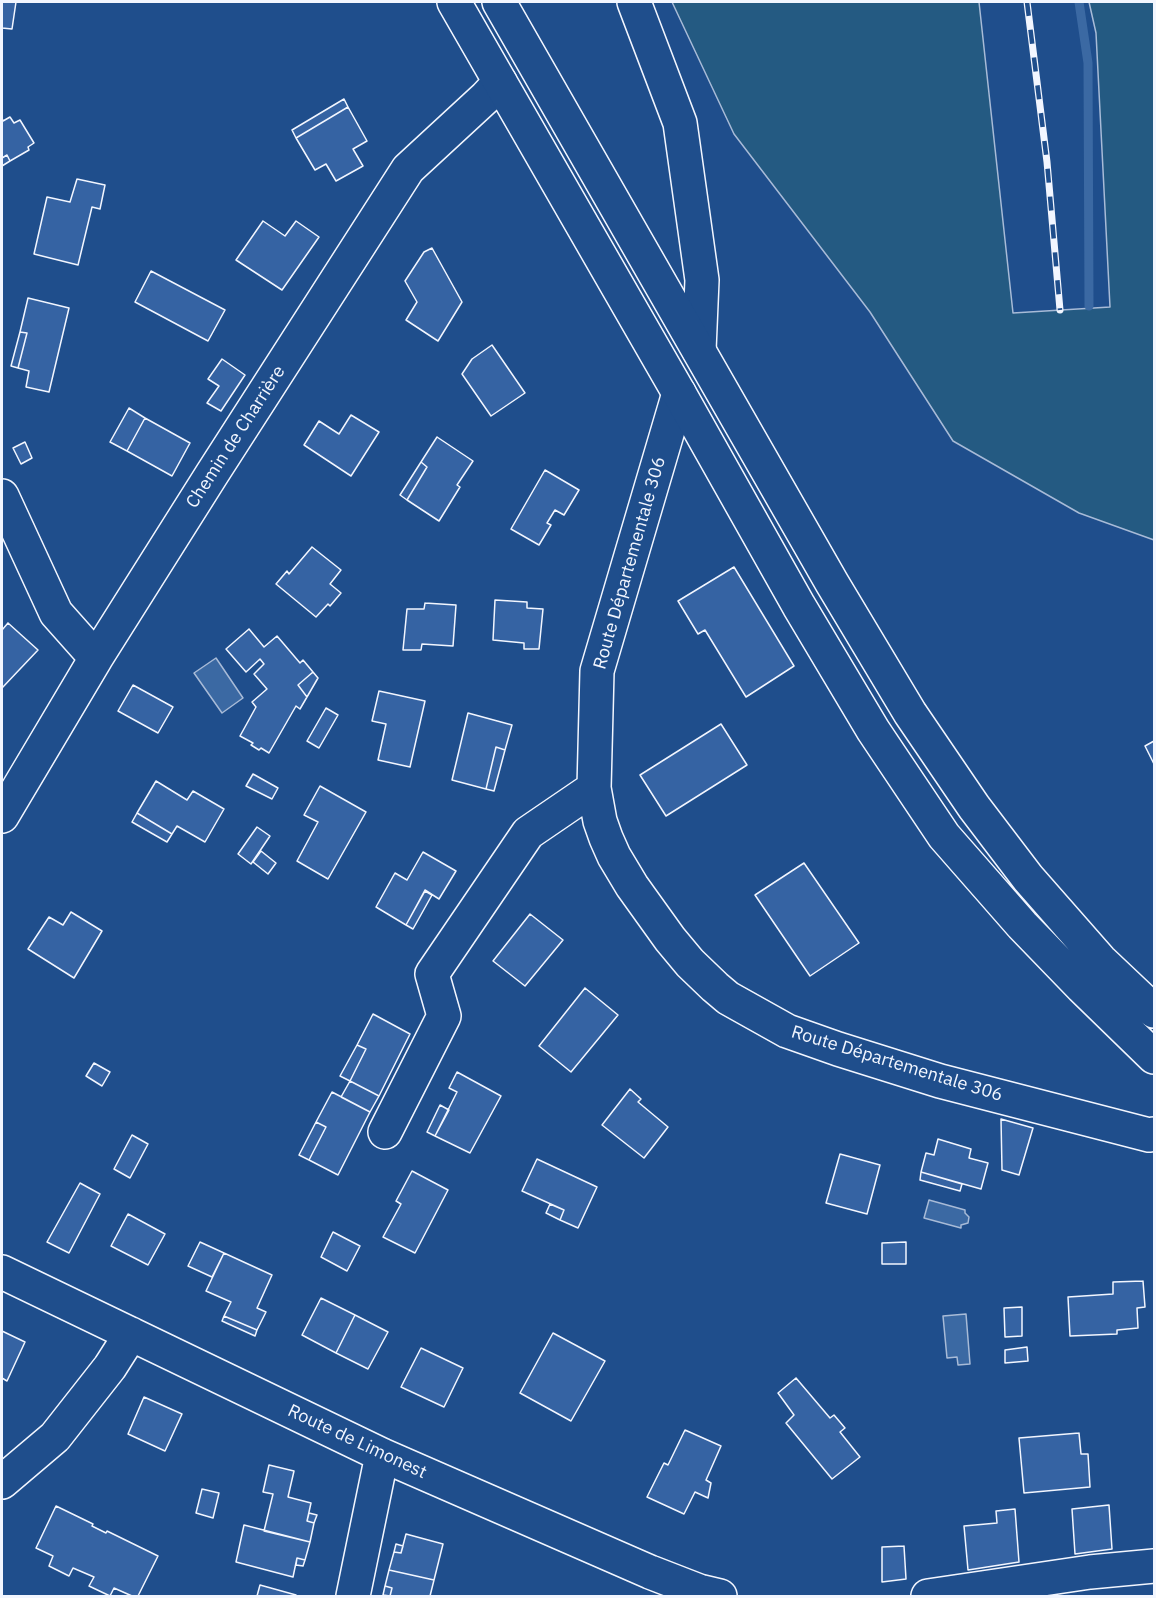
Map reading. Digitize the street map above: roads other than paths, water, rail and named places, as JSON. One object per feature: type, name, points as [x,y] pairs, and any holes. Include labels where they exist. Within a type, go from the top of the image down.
[{"type":"street","points":[[454,2],[680,393],[799,606],[873,730],[944,836],[1059,964],[1155,1057]]},
{"type":"street","points":[[499,2],[826,573],[910,713],[974,807],[1028,878],[1100,960],[1155,1011]]},
{"type":"street","points":[[634,2],[680,123],[702,280],[699,350]]},
{"type":"street","name":"Chemin de Charrière","points":[[2,816],[96,658],[408,169],[500,82]]},
{"type":"street","name":"Route Départementale 306","points":[[680,393],[597,671],[594,789],[600,821],[614,856],[632,886],[690,963],[728,998],[787,1030],[837,1049],[940,1081],[1149,1135],[1155,1134]]},
{"type":"street","points":[[2,496],[57,613],[96,658]]},
{"type":"street","points":[[385,1132],[444,1016],[432,974],[528,833],[594,789]]},
{"type":"street","name":"Route de Limonest","points":[[2,1272],[382,1455],[650,1572],[699,1591],[720,1596]]},
{"type":"street","points":[[2,1482],[56,1437],[110,1367],[131,1334]]},
{"type":"street","points":[[353,1596],[382,1455]]},
{"type":"street","points":[[928,1596],[1090,1572],[1155,1566]]},
{"type":"waterway","points":[[1079,2],[1088,63],[1089,306]]},
{"type":"railway","points":[[1027,2],[1047,162],[1060,310]]}]
